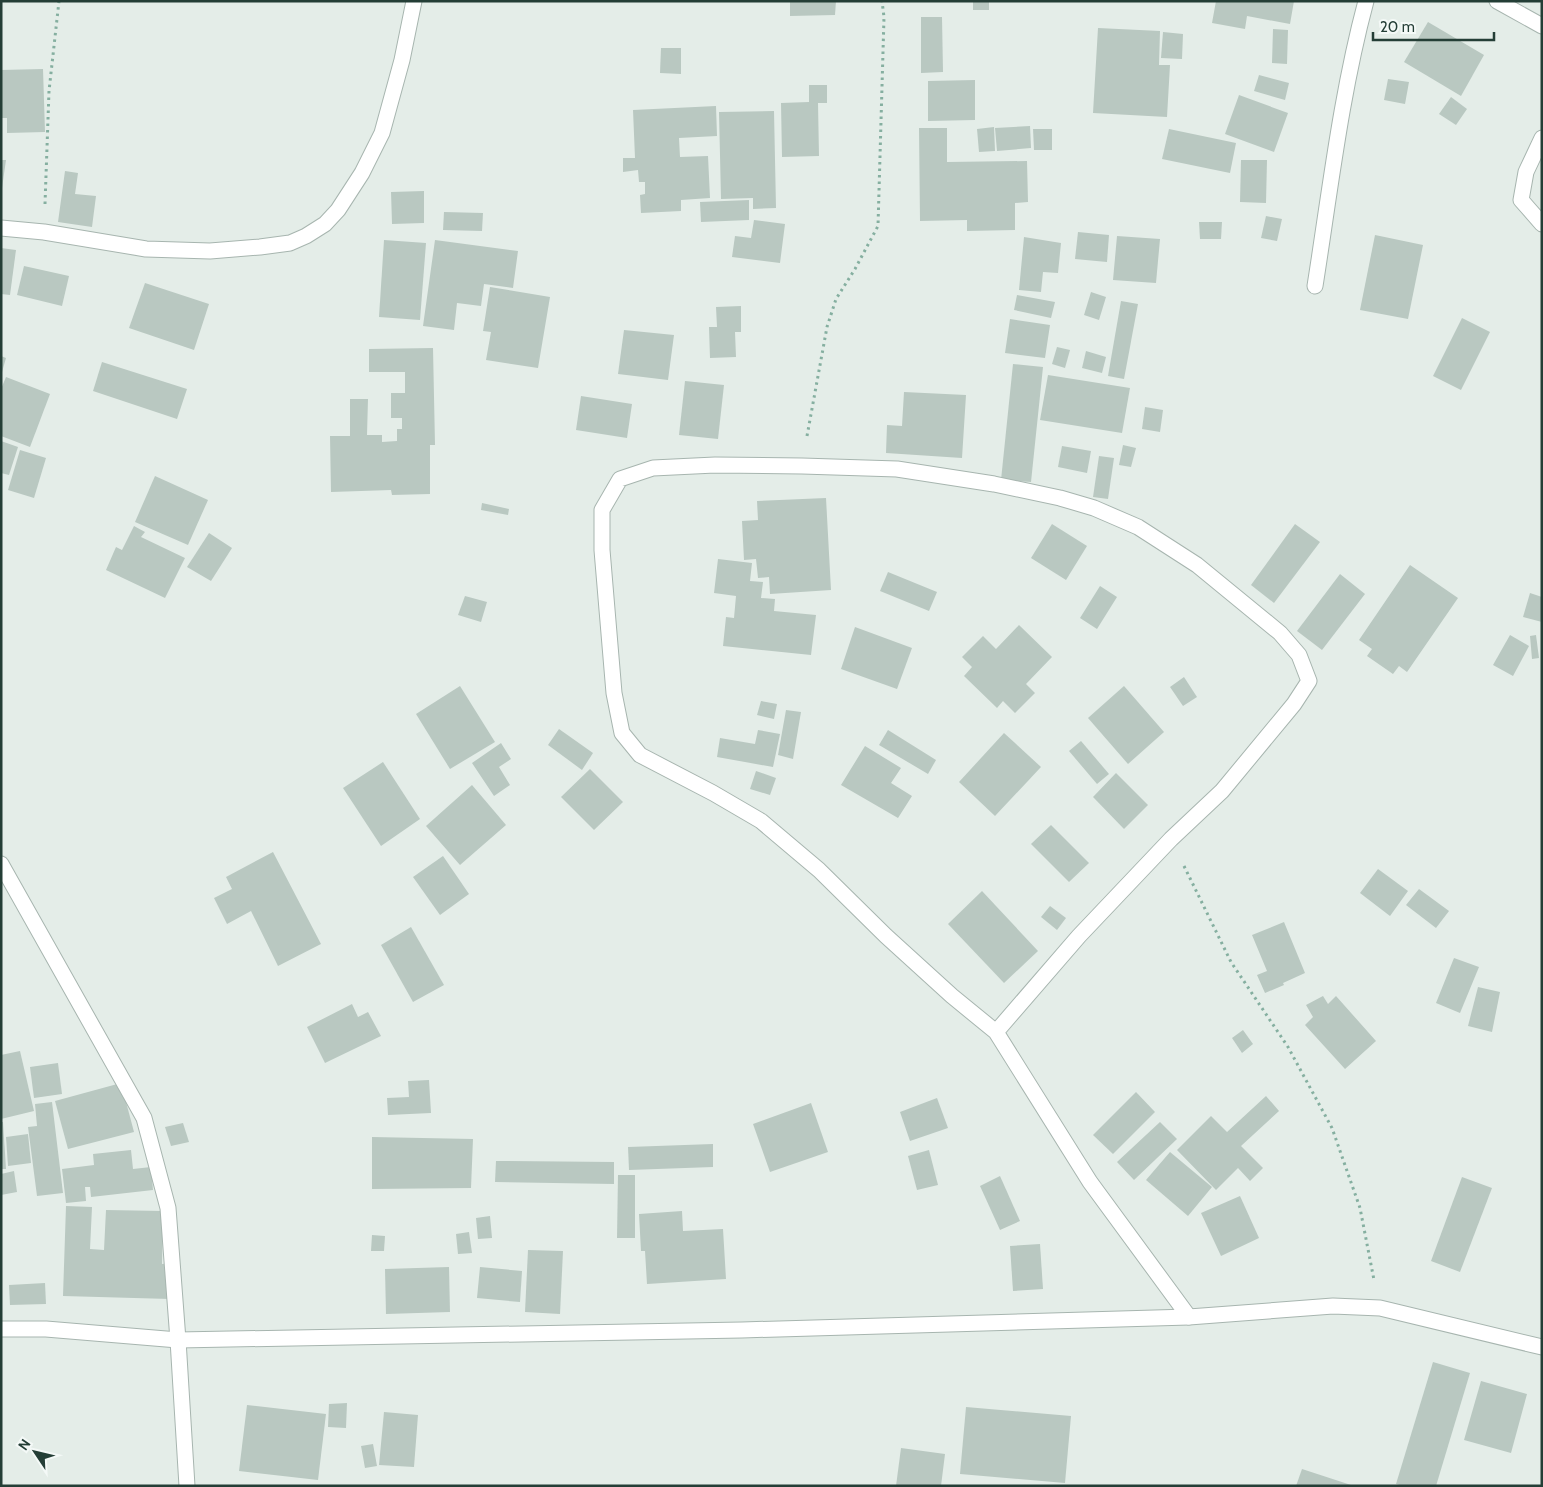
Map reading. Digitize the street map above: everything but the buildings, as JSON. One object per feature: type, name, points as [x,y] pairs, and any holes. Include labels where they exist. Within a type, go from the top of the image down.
[{"type":"street","points":[[1,228],[44,232],[146,248],[210,250],[290,243],[306,236],[325,224],[338,210],[362,173],[382,132],[402,60],[414,1]]},
{"type":"street","points":[[1314,286],[1344,103],[1356,38],[1366,1]]},
{"type":"street","points":[[1497,1],[1542,26]]},
{"type":"street","points":[[1542,138],[1526,172],[1521,200],[1542,224]]},
{"type":"street","points":[[996,1032],[1079,936],[1171,838],[1222,791],[1294,704],[1309,681],[1299,656],[1280,633],[1197,565],[1138,527],[1094,508],[1060,498],[994,484],[898,469],[715,465],[653,468],[620,479],[602,510],[602,550],[614,693],[622,733],[640,755],[714,793],[761,821],[819,870],[886,936],[944,989],[996,1032],[1090,1182],[1189,1317]]},
{"type":"street","points":[[1,864],[144,1118],[168,1208],[187,1486]]},
{"type":"street","points":[[1,1329],[46,1329],[178,1340],[732,1330],[1189,1317],[1333,1306],[1380,1308],[1542,1347]]},
{"type":"path","points":[[44,232],[49,91],[60,1]]},
{"type":"path","points":[[802,466],[827,328],[836,299],[855,269],[878,226],[884,17],[882,1]]},
{"type":"path","points":[[1171,838],[1231,962],[1288,1046],[1332,1128],[1360,1208],[1380,1308]]}]
